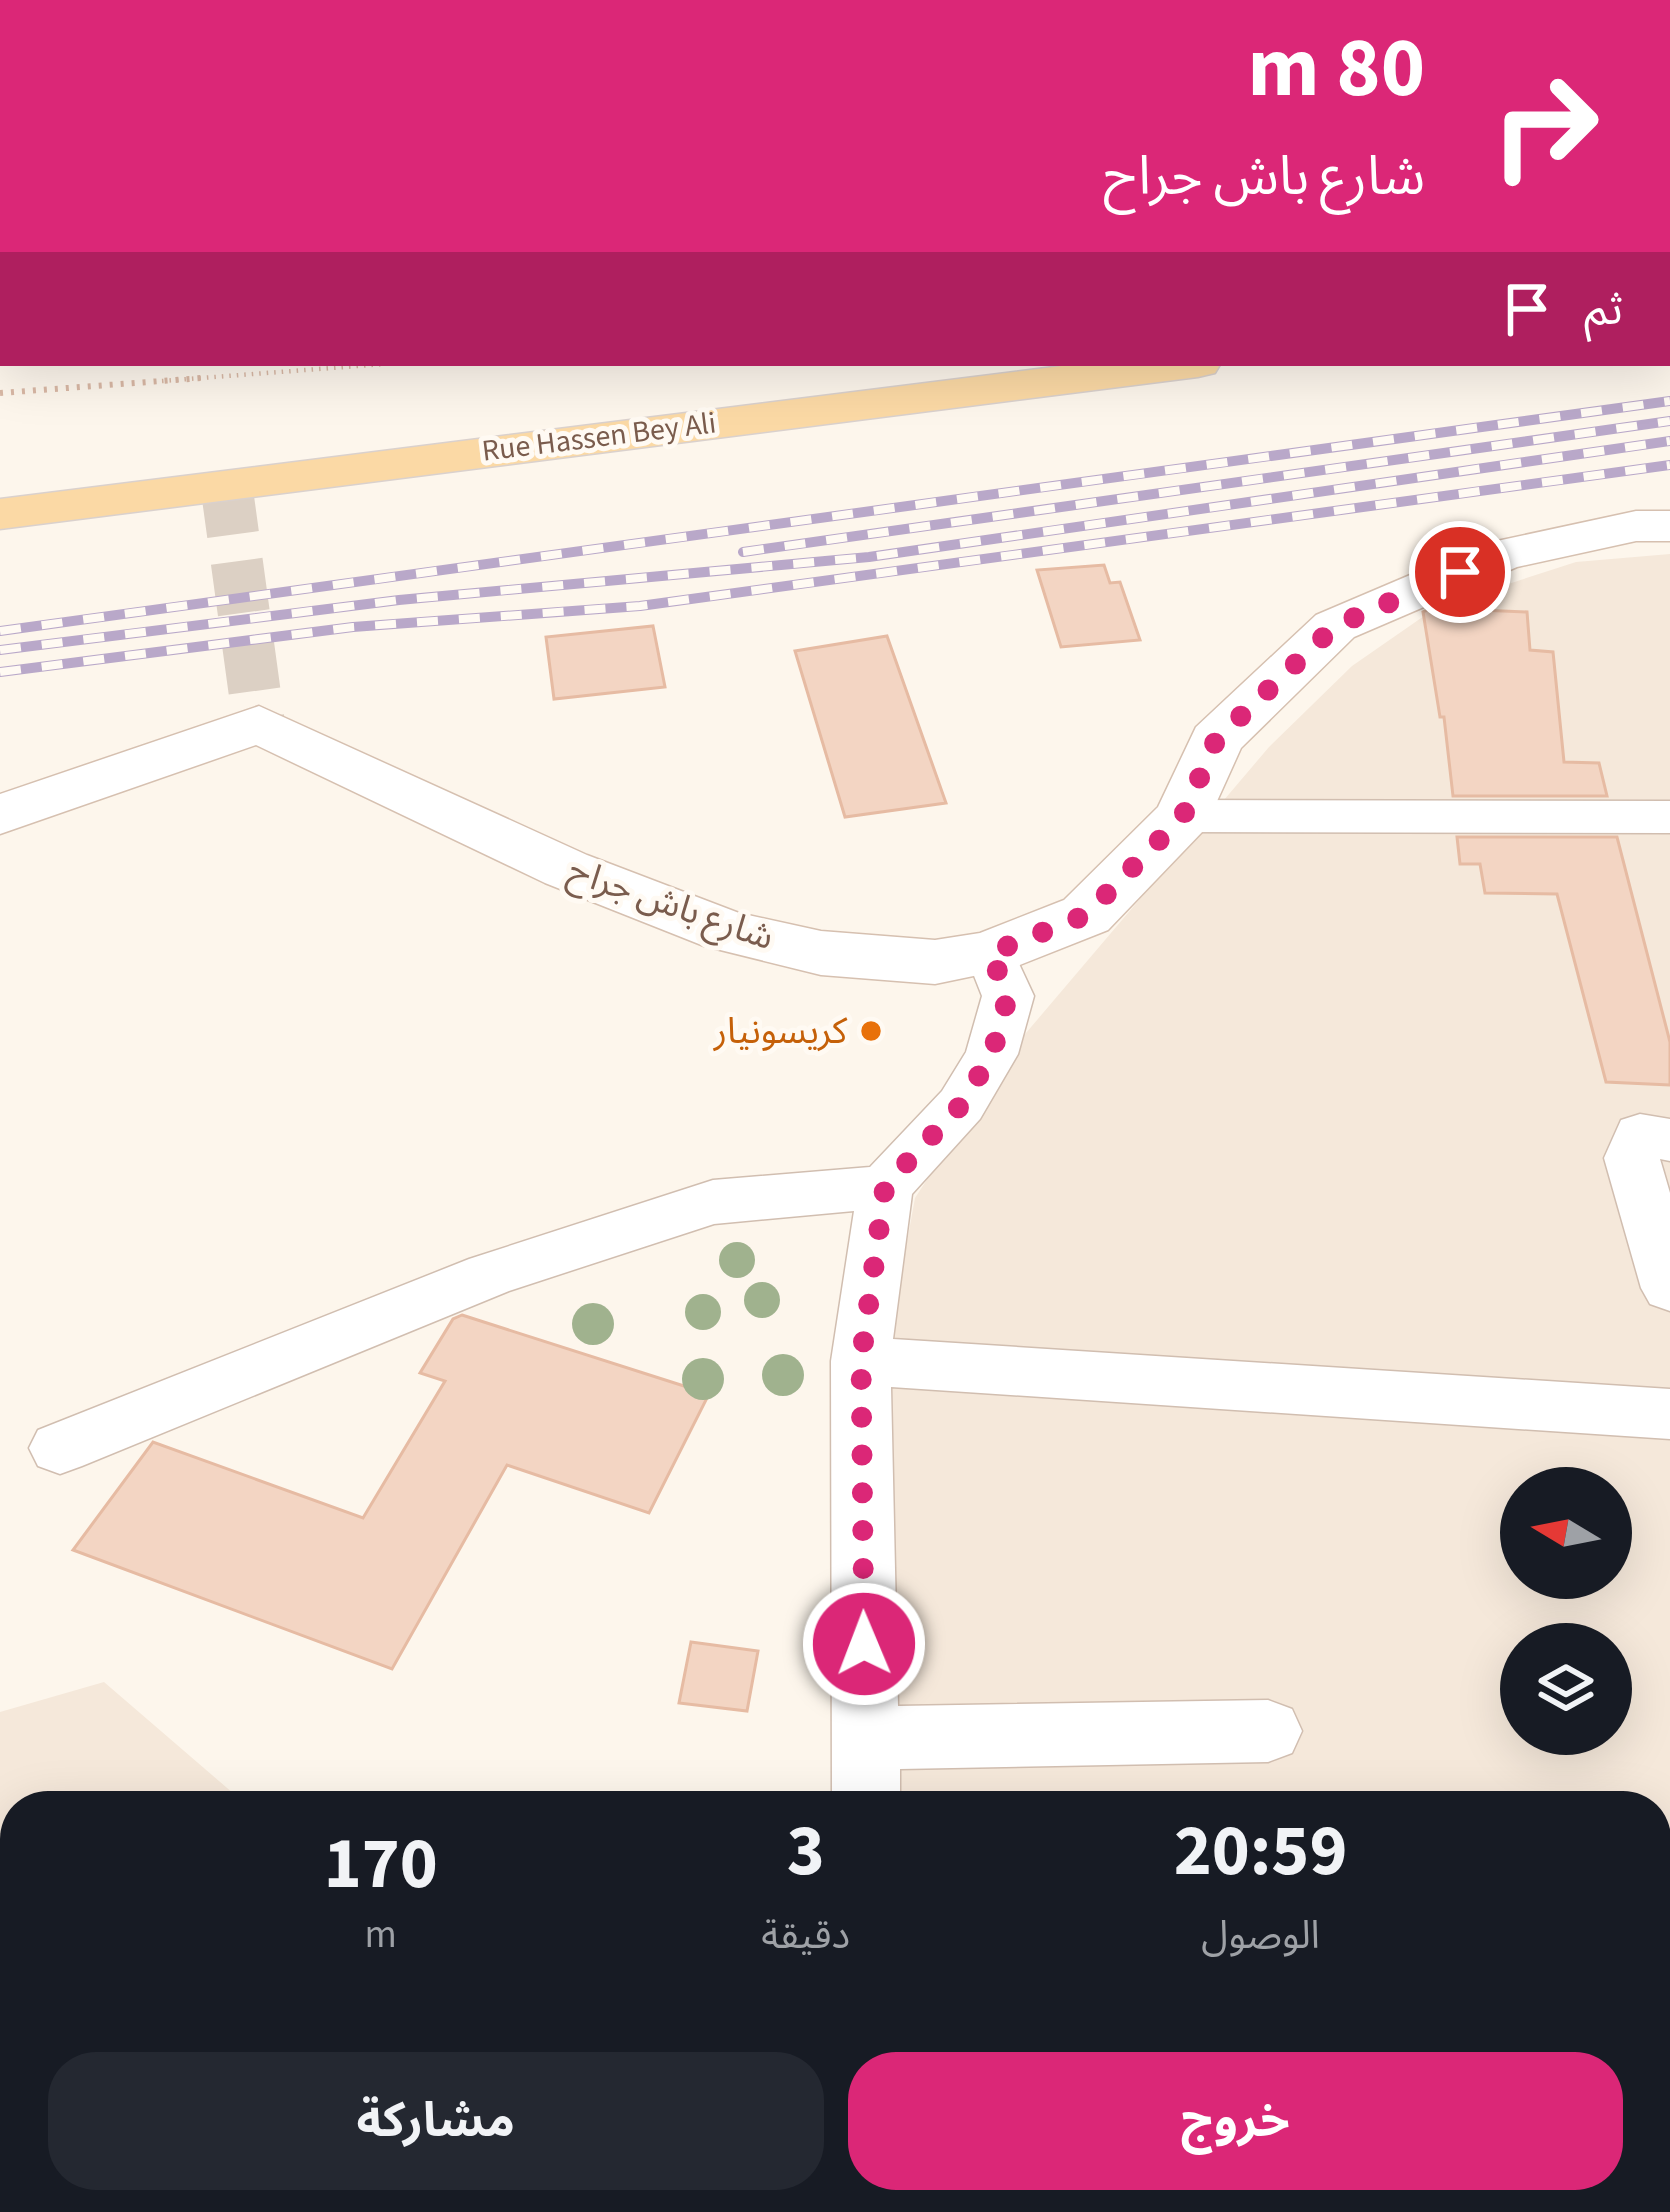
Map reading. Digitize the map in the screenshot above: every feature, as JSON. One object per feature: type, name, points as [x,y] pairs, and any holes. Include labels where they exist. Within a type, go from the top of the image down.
[{"type":"main road","name":"Rue Hassen Bey Ali","points":[[0,514],[1174,366]]},
{"type":"main road","name":"شارع باش جراح","points":[[0,815],[259,724],[566,869],[726,931],[821,953],[935,962],[990,953],[1086,915],[1183,816],[1216,740],[1335,626],[1502,555],[1636,526],[1670,526]]},
{"type":"street","points":[[1183,816],[1670,817]]},
{"type":"street","points":[[866,1791],[861,1360],[885,1186],[961,1105],[992,1054],[1008,996],[990,953]]},
{"type":"street","points":[[1670,1140],[1640,1135],[1632,1158],[1670,1288]]},
{"type":"street","points":[[60,1448],[488,1275],[713,1202],[885,1186]]},
{"type":"street","points":[[861,1360],[1670,1414]]},
{"type":"street","points":[[865,1738],[1268,1731]]},
{"type":"path","points":[[0,393],[357,366]]},
{"type":"shaded area","points":[[1670,554],[1670,1791],[898,1791],[891,1330],[915,1198],[1009,1053],[1269,747],[1352,666],[1437,607],[1576,562]]},
{"type":"shaded area","points":[[104,1682],[231,1791],[0,1791],[0,1712]]},
{"type":"building","points":[[1104,565],[1110,583],[1120,582],[1140,640],[1061,647],[1037,570]]},
{"type":"building","points":[[1432,608],[1527,612],[1530,650],[1553,652],[1564,762],[1599,763],[1607,796],[1453,796],[1444,717],[1440,717],[1423,612]]},
{"type":"building","points":[[653,626],[665,687],[554,699],[546,637]]},
{"type":"building","points":[[887,636],[946,803],[845,817],[795,651]]},
{"type":"building","points":[[1457,837],[1617,837],[1670,1042],[1670,1085],[1606,1082],[1557,894],[1485,893],[1480,864],[1460,864]]},
{"type":"building","points":[[462,1315],[709,1394],[649,1513],[507,1465],[392,1669],[73,1550],[153,1442],[363,1518],[445,1381],[420,1373],[453,1319]]},
{"type":"building","points":[[691,1642],[758,1651],[747,1711],[679,1703]]},
{"type":"tunnel","points":[[226,483],[259,724]]},
{"type":"railway","points":[[0,631],[1670,401]]},
{"type":"railway","points":[[743,552],[1670,421]]},
{"type":"railway","points":[[0,650],[399,600],[869,557],[1670,441]]},
{"type":"railway","points":[[0,672],[353,627],[640,606],[1670,465]]},
{"type":"place","name":"كريسونيار","points":[[871,1031]]},
{"type":"route","points":[[864,1644],[861,1360],[885,1186],[961,1105],[992,1054],[1008,996],[990,953],[1086,915],[1183,816],[1216,740],[1335,626],[1460,572]]}]
